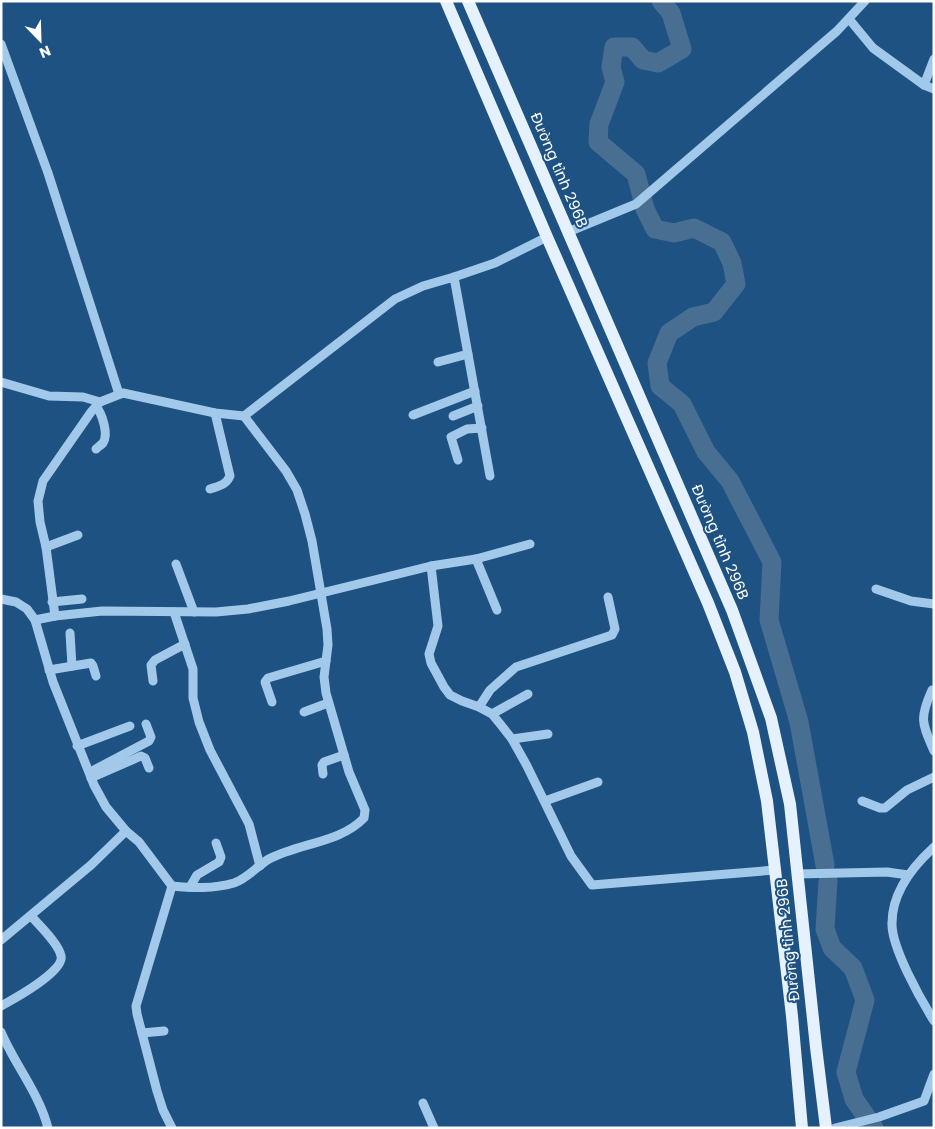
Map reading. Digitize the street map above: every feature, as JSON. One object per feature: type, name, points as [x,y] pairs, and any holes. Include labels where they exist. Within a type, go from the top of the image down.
[{"type":"main road","name":"Đường tỉnh 296B","points":[[446,1],[547,237],[708,603],[735,672],[753,732],[767,801],[791,1007],[802,1128]]},
{"type":"main road","name":"Đường tỉnh 296B","points":[[468,1],[724,593],[771,718],[790,804],[826,1128]]},
{"type":"street","points":[[568,232],[636,204],[837,31],[864,1]]},
{"type":"street","points":[[849,19],[872,48],[924,85],[934,89]]},
{"type":"street","points":[[1,44],[48,173],[118,394]]},
{"type":"street","points":[[924,85],[934,59]]},
{"type":"street","points":[[54,616],[46,547],[40,522],[38,501],[43,481],[98,404],[123,393],[215,413],[244,416],[395,299],[423,286],[495,263],[547,237]]},
{"type":"street","points":[[454,277],[490,476]]},
{"type":"street","points":[[438,362],[468,354]]},
{"type":"street","points":[[1,382],[49,396],[83,397],[98,404],[105,437],[103,442],[96,448]]},
{"type":"street","points":[[413,415],[475,391]]},
{"type":"street","points":[[453,416],[478,406]]},
{"type":"street","points":[[210,488],[222,486],[228,482],[230,476],[215,413]]},
{"type":"street","points":[[1,599],[16,602],[27,609],[35,620],[49,670],[77,746],[106,807],[126,831],[139,842],[172,886],[218,887],[236,882],[248,876],[267,860],[298,846],[324,840],[359,823],[364,818],[365,810],[344,755],[328,703],[324,677],[328,645],[327,629],[312,541],[297,490],[286,471],[244,416]]},
{"type":"street","points":[[458,460],[451,437],[467,429],[482,428]]},
{"type":"street","points":[[46,547],[78,535]]},
{"type":"street","points":[[35,620],[102,611],[194,612],[248,609],[431,566],[476,559],[530,544]]},
{"type":"street","points":[[476,559],[497,610]]},
{"type":"street","points":[[176,564],[194,612]]},
{"type":"street","points":[[431,566],[438,626],[429,654],[431,663],[450,695],[492,714],[512,739],[545,801],[571,856],[592,885],[775,870]]},
{"type":"street","points":[[876,589],[911,601],[934,604]]},
{"type":"street","points":[[479,707],[490,690],[516,667],[612,635],[615,629],[608,597]]},
{"type":"street","points":[[52,602],[82,599]]},
{"type":"street","points":[[174,612],[193,669],[193,698],[199,722],[214,757],[249,824],[260,866]]},
{"type":"street","points":[[70,633],[72,666]]},
{"type":"street","points":[[153,681],[151,665],[155,660],[185,644]]},
{"type":"street","points":[[272,702],[265,682],[268,678],[326,661]]},
{"type":"street","points":[[49,670],[91,663],[96,676]]},
{"type":"street","points":[[932,690],[925,705],[922,720],[934,751]]},
{"type":"street","points":[[492,714],[528,694]]},
{"type":"street","points":[[304,712],[328,703]]},
{"type":"street","points":[[90,773],[149,741],[150,737],[146,724]]},
{"type":"street","points":[[77,746],[130,726]]},
{"type":"street","points":[[928,738],[934,729]]},
{"type":"street","points":[[512,739],[548,734]]},
{"type":"street","points":[[324,774],[322,765],[324,762],[344,755]]},
{"type":"street","points":[[90,773],[141,756],[145,758],[149,768]]},
{"type":"street","points":[[862,801],[880,808],[886,808],[907,790],[934,777]]},
{"type":"street","points":[[545,801],[598,782]]},
{"type":"street","points":[[1,940],[91,865],[126,831]]},
{"type":"street","points":[[190,887],[197,875],[219,862],[221,858],[216,843]]},
{"type":"street","points":[[934,848],[908,875],[896,900],[892,924],[899,953],[914,987],[934,1021]]},
{"type":"street","points":[[797,874],[886,872],[908,875]]},
{"type":"street","points":[[172,886],[136,1006],[163,1110],[172,1128]]},
{"type":"street","points":[[1,1006],[30,989],[60,963],[62,957],[59,949],[31,916]]},
{"type":"street","points":[[142,1033],[164,1031]]},
{"type":"street","points":[[1,1032],[4,1049],[38,1099],[48,1128]]},
{"type":"street","points":[[924,1101],[934,1074]]},
{"type":"street","points":[[835,1128],[879,1117],[924,1101],[934,1104]]},
{"type":"street","points":[[423,1103],[434,1128]]},
{"type":"waterway","points":[[661,1],[671,13],[682,49],[658,63],[643,60],[632,47],[614,47],[611,67],[615,82],[599,124],[598,142],[636,174],[645,209],[655,229],[674,233],[694,228],[722,242],[732,263],[736,284],[714,312],[693,317],[669,333],[657,363],[660,386],[682,404],[706,452],[730,481],[772,562],[769,620],[799,722],[825,865]]},
{"type":"waterway","points":[[828,881],[825,929],[832,948],[853,968],[865,1000],[846,1072],[854,1099],[874,1128]]}]
